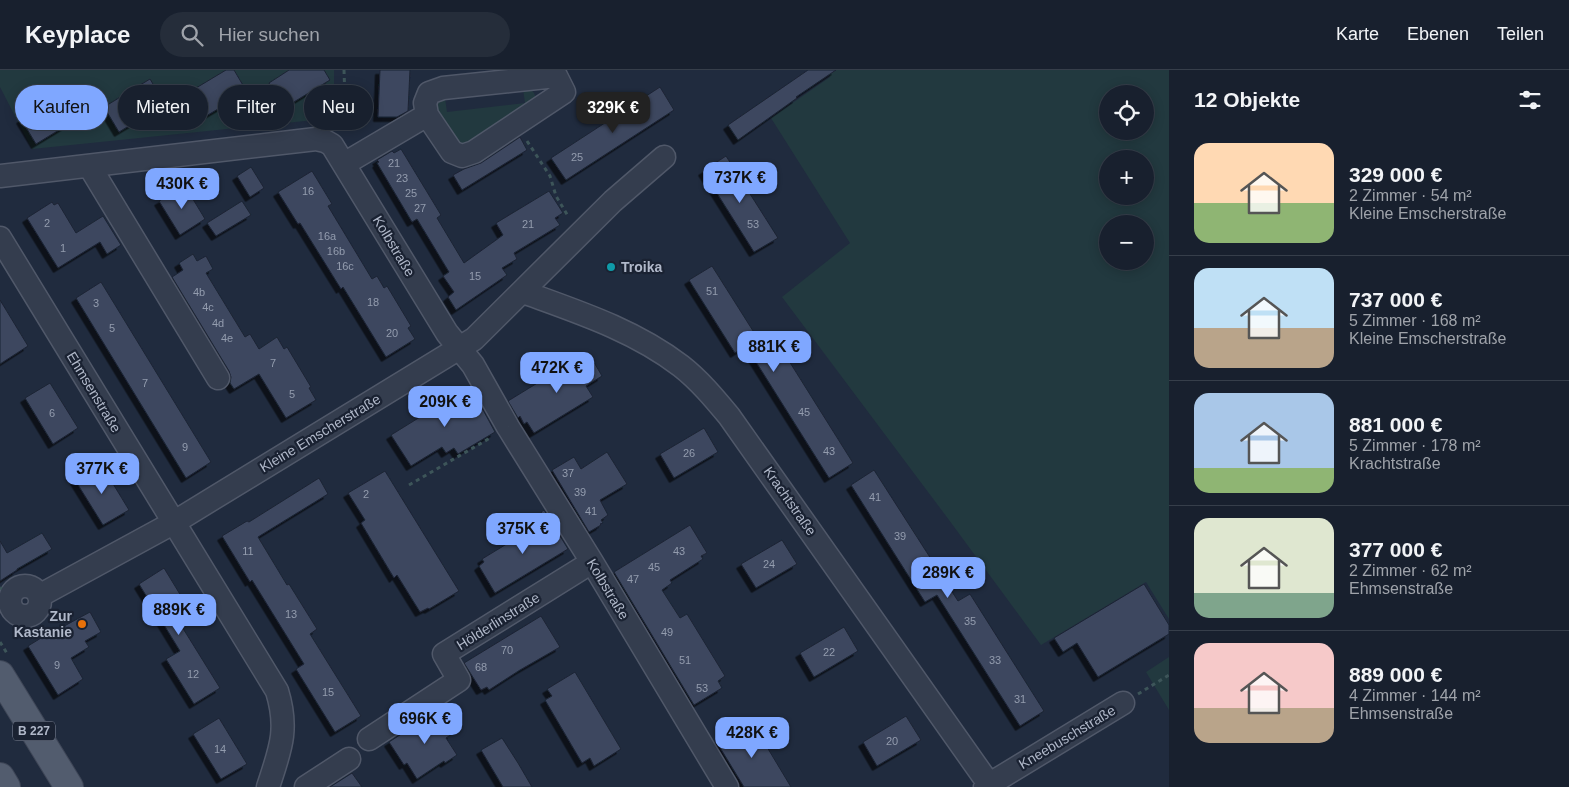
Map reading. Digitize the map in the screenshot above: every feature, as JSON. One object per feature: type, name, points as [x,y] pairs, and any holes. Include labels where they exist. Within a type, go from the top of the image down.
[{"type":"main road","name":"B 227","points":[[0,675],[69,787]]},
{"type":"main road","points":[[0,776],[6,787]]},
{"type":"street","points":[[556,76],[564,92],[474,152],[462,156],[452,152],[427,115],[425,103],[429,92],[443,88],[556,76]]},
{"type":"street","points":[[344,164],[427,115]]},
{"type":"street","name":"Kolbstraße","points":[[324,142],[344,164],[447,333],[473,365],[508,427],[592,562],[727,787]]},
{"type":"street","points":[[0,176],[324,142]]},
{"type":"street","name":"Kleine Emscherstraße","points":[[6,591],[15,613],[24,617],[34,614],[40,601],[40,596],[173,523],[459,349],[474,339],[614,201],[664,157]]},
{"type":"street","points":[[90,167],[218,378]]},
{"type":"street","name":"Ehmsenstraße","points":[[0,238],[277,690],[284,726],[282,745],[268,787]]},
{"type":"street","name":"Krachtstraße","points":[[522,292],[611,324],[650,345],[682,366],[706,390],[729,416],[989,786]]},
{"type":"street","name":"Hölderlinstraße","points":[[369,739],[459,680],[444,654],[592,562]]},
{"type":"street","name":"Kneebuschstraße","points":[[989,786],[1123,703]]},
{"type":"street","points":[[306,787],[349,759]]},
{"type":"path","points":[[324,142],[346,133],[344,70]]},
{"type":"path","points":[[516,123],[550,176],[556,196],[579,236]]},
{"type":"path","points":[[409,485],[508,427]]},
{"type":"path","points":[[1123,703],[1169,675]]},
{"type":"green space","points":[[0,70],[334,70],[334,85],[304,85],[304,121],[294,122],[294,85],[218,85],[218,130],[32,149],[22,130],[108,130],[108,85],[15,85],[15,116],[0,87]]},
{"type":"green space","points":[[826,70],[1169,70],[1169,619],[1146,582],[1041,645],[782,297],[850,243],[771,118],[830,77]]},
{"type":"green space","points":[[523,89],[533,92],[535,100],[469,145],[461,146],[436,115],[436,109],[440,101],[445,98],[447,112],[525,103]]},
{"type":"green space","points":[[1169,657],[1169,710],[1146,672]]},
{"type":"building","points":[[226,70],[234,70],[243,85],[218,85],[218,109],[208,115],[208,85],[201,85]]},
{"type":"building","points":[[289,70],[324,70],[330,80],[322,85],[304,85],[304,96],[294,102],[294,85],[270,85],[269,83]]},
{"type":"building","points":[[380,70],[410,70],[408,111],[397,117],[378,117]]},
{"type":"building","points":[[808,70],[836,70],[738,140],[728,125]]},
{"type":"building","points":[[150,79],[154,85],[140,85]]},
{"type":"building","points":[[660,87],[674,110],[566,180],[551,158]]},
{"type":"building","points":[[118,98],[118,130],[122,130],[119,132],[108,114],[108,105]]},
{"type":"building","points":[[28,130],[59,130],[36,144]]},
{"type":"building","points":[[520,137],[527,150],[462,190],[453,175],[481,163]]},
{"type":"building","points":[[401,149],[441,215],[437,218],[464,263],[503,235],[496,223],[549,191],[563,213],[555,218],[560,225],[514,253],[517,259],[502,268],[507,275],[456,310],[448,297],[454,292],[443,276],[449,272],[417,219],[412,222],[377,163],[379,162],[377,160],[392,151],[394,153]]},
{"type":"building","points":[[726,156],[778,238],[754,252],[703,171]]},
{"type":"building","points":[[251,167],[264,188],[250,197],[237,176]]},
{"type":"building","points":[[312,171],[332,204],[328,206],[372,279],[377,276],[384,288],[387,286],[411,326],[408,328],[415,339],[386,357],[343,287],[341,289],[300,223],[298,224],[278,192]]},
{"type":"building","points":[[185,186],[205,219],[180,235],[159,201]]},
{"type":"building","points":[[242,201],[251,215],[216,236],[207,223]]},
{"type":"building","points":[[52,202],[54,205],[58,203],[76,233],[103,216],[121,245],[107,254],[100,242],[58,268],[27,218]]},
{"type":"building","points":[[193,254],[197,261],[206,256],[213,269],[206,273],[245,337],[250,334],[259,349],[277,337],[284,349],[287,347],[311,387],[309,388],[316,400],[286,418],[259,374],[234,389],[230,383],[229,371],[172,277],[183,270],[179,263]]},
{"type":"building","points":[[712,266],[767,353],[779,345],[853,463],[829,478],[746,346],[735,353],[689,280]]},
{"type":"building","points":[[101,282],[211,462],[186,478],[76,298]]},
{"type":"building","points":[[0,300],[28,346],[0,364]]},
{"type":"building","points":[[588,352],[602,376],[586,386],[593,397],[534,433],[527,422],[524,424],[520,416],[518,418],[508,401]]},
{"type":"building","points":[[50,383],[78,428],[53,444],[25,398]]},
{"type":"building","points":[[470,386],[495,432],[458,454],[454,448],[446,453],[442,447],[411,466],[391,435]]},
{"type":"building","points":[[704,428],[718,452],[674,478],[660,454]]},
{"type":"building","points":[[607,452],[627,484],[600,500],[608,515],[601,520],[603,523],[601,525],[589,532],[552,470],[574,457],[581,469]]},
{"type":"building","points":[[101,464],[129,510],[103,525],[75,480]]},
{"type":"building","points":[[874,470],[958,601],[970,594],[1044,711],[1020,726],[937,595],[925,602],[851,485]]},
{"type":"building","points":[[385,471],[459,591],[429,609],[420,612],[397,575],[394,578],[361,523],[365,520],[348,493]]},
{"type":"building","points":[[319,478],[328,494],[258,537],[287,585],[289,584],[317,629],[310,634],[361,716],[335,732],[296,669],[304,664],[252,580],[250,582],[222,536],[247,521],[249,522]]},
{"type":"building","points":[[544,510],[568,549],[495,593],[479,566],[484,562],[482,559],[546,520],[541,512]]},
{"type":"building","points":[[690,525],[707,553],[701,556],[703,559],[670,580],[672,583],[662,590],[680,618],[687,614],[725,676],[718,681],[722,688],[694,705],[614,572]]},
{"type":"building","points":[[42,533],[52,549],[0,581],[0,541],[7,553]]},
{"type":"building","points":[[782,540],[797,564],[756,588],[741,564]]},
{"type":"building","points":[[164,568],[192,614],[179,622],[220,688],[194,704],[166,659],[180,651],[139,584]]},
{"type":"building","points":[[1144,584],[1169,625],[1169,634],[1098,677],[1077,643],[1063,652],[1054,638]]},
{"type":"building","points":[[90,612],[101,632],[85,641],[89,647],[71,658],[83,679],[58,695],[28,646],[54,630]]},
{"type":"building","points":[[541,616],[560,647],[489,690],[487,687],[481,690],[464,663]]},
{"type":"building","points":[[844,627],[858,651],[814,677],[800,653]]},
{"type":"building","points":[[575,672],[621,749],[594,766],[590,758],[582,763],[545,700],[552,696],[547,689]]},
{"type":"building","points":[[437,711],[452,734],[446,738],[457,755],[445,763],[444,761],[417,779],[407,763],[404,765],[389,742]]},
{"type":"building","points":[[906,716],[921,740],[877,766],[863,742]]},
{"type":"building","points":[[219,718],[247,764],[221,779],[193,734]]},
{"type":"building","points":[[744,724],[748,731],[755,727],[791,787],[744,787],[716,741]]},
{"type":"building","points":[[502,738],[532,787],[503,787],[481,750]]},
{"type":"building","points":[[352,773],[362,787],[330,787]]},
{"type":"place","name":"Troika","points":[[611,267]]},
{"type":"place","name":"Zur Kastanie","points":[[82,624]]}]
